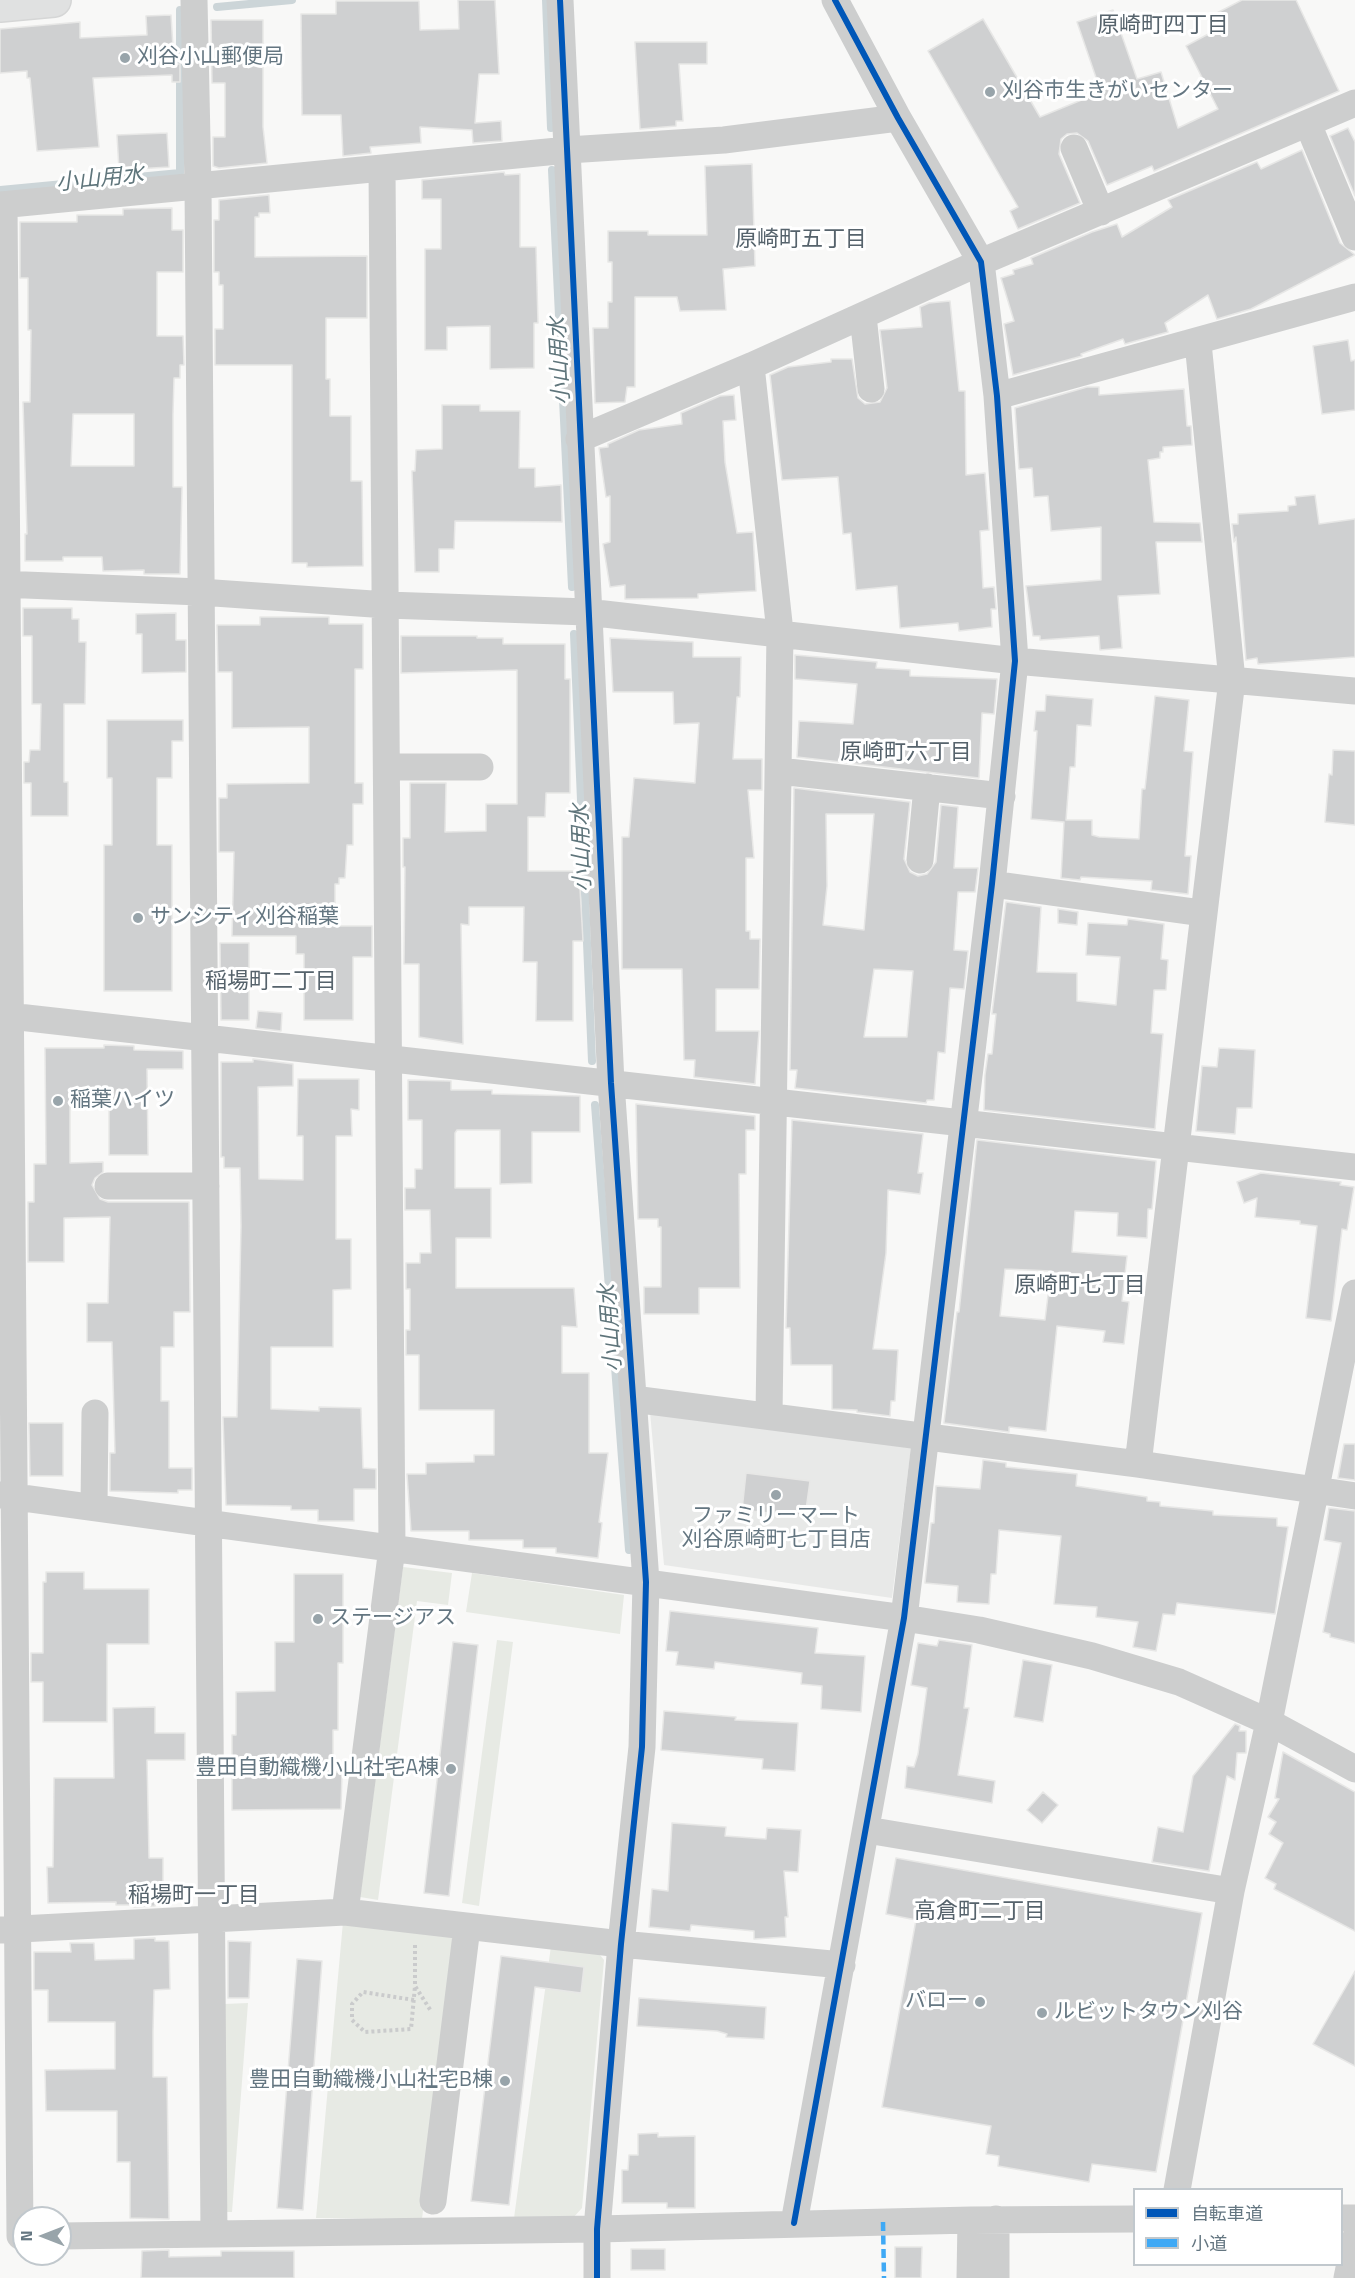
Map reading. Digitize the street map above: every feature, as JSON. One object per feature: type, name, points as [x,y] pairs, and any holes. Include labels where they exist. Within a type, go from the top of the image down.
[{"type":"main road","points":[[0,5],[41,1]]},
{"type":"street","points":[[194,0],[198,186],[214,2234]]},
{"type":"street","points":[[560,0],[587,612],[611,1083],[646,1582],[642,1747],[621,1944],[597,2229],[597,2278]]},
{"type":"street","points":[[794,2223],[904,1618],[993,884],[1015,661],[997,396],[981,262],[898,118],[835,0]]},
{"type":"street","points":[[579,439],[751,366],[981,262],[1355,103]]},
{"type":"street","points":[[14,2206],[9,1930],[2,205],[568,150],[724,140],[898,118]]},
{"type":"street","points":[[1308,124],[1355,237]]},
{"type":"street","points":[[1074,148],[1101,212]]},
{"type":"street","points":[[345,1912],[392,1548],[387,604],[382,169]]},
{"type":"street","points":[[997,396],[1198,343],[1355,297]]},
{"type":"street","points":[[863,316],[871,388]]},
{"type":"street","points":[[1138,1464],[1178,1146],[1202,913],[1232,680],[1198,343]]},
{"type":"street","points":[[751,366],[780,632],[768,1415]]},
{"type":"street","points":[[4,584],[200,591],[387,604],[587,612],[780,632],[1015,661],[1355,691]]},
{"type":"street","points":[[387,767],[480,767]]},
{"type":"street","points":[[779,771],[1002,796]]},
{"type":"street","points":[[920,860],[927,788]]},
{"type":"street","points":[[993,884],[1202,913]]},
{"type":"street","points":[[5,1016],[389,1060],[773,1100],[1355,1167]]},
{"type":"street","points":[[108,1186],[206,1186]]},
{"type":"street","points":[[1177,2188],[1232,1892],[1269,1722],[1355,1293]]},
{"type":"street","points":[[633,1399],[1138,1464],[1355,1496]]},
{"type":"street","points":[[94,1507],[95,1413]]},
{"type":"street","points":[[7,1496],[646,1582],[979,1630],[1092,1656],[1179,1682],[1269,1722],[1355,1769]]},
{"type":"street","points":[[867,1830],[1232,1892]]},
{"type":"street","points":[[9,1930],[345,1912],[621,1944],[842,1965]]},
{"type":"street","points":[[433,2201],[467,1927]]},
{"type":"street","points":[[72,2236],[597,2229],[983,2219],[1133,2219]]},
{"type":"street","points":[[970,2278],[983,2219]]},
{"type":"street","points":[[983,2219],[996,2278]]},
{"type":"street","points":[[1347,2278],[1355,2239]]},
{"type":"path","points":[[414,1920],[415,1986],[414,2000],[411,2029],[365,2032],[352,2020],[352,2004],[363,1992],[414,2000]]},
{"type":"path","points":[[415,1986],[432,2012],[455,2023]]},
{"type":"shaded area","name":"ファミリーマート 刈谷原崎町七丁目店","points":[[650,1412],[911,1448],[892,1598],[664,1565]]},
{"type":"shaded area","points":[[403,1567],[452,1573],[448,1605],[417,1601],[378,1900],[360,1897]]},
{"type":"shaded area","points":[[472,1573],[624,1595],[620,1634],[466,1612]]},
{"type":"shaded area","points":[[497,1640],[513,1642],[479,1906],[462,1903]]},
{"type":"shaded area","points":[[343,1922],[456,1937],[422,2219],[316,2218]]},
{"type":"shaded area","points":[[551,1946],[597,1951],[604,1960],[582,2208],[573,2218],[514,2218]]},
{"type":"shaded area","points":[[248,2003],[232,2212],[224,2212],[224,2004]]},
{"type":"building","points":[[458,0],[495,0],[499,74],[479,74],[475,123],[501,121],[502,141],[473,143],[472,130],[420,127],[421,143],[370,147],[371,153],[343,156],[341,115],[302,115],[301,14],[336,14],[336,1],[419,1],[420,30],[459,29]]},
{"type":"building","points":[[1242,0],[1296,0],[1339,91],[1154,171],[1152,166],[1107,185],[1088,141],[1077,133],[1067,134],[1061,139],[1059,154],[1080,203],[1018,229],[1010,211],[1018,207],[928,51],[983,19],[1040,117],[1101,92],[1077,22],[1113,10],[1137,79],[1161,72],[1178,128],[1218,109],[1186,46],[1214,31],[1207,18]]},
{"type":"building","points":[[171,15],[174,64],[180,64],[180,82],[172,82],[172,75],[93,78],[99,147],[37,151],[30,78],[27,78],[27,71],[0,73],[0,29],[80,22],[80,38],[147,35],[146,16]]},
{"type":"building","points":[[211,20],[263,20],[263,127],[267,163],[219,168],[213,166],[213,137],[225,137],[225,83],[212,83]]},
{"type":"building","points":[[635,42],[707,42],[707,64],[679,64],[683,121],[676,121],[676,126],[640,129]]},
{"type":"building","points":[[1348,128],[1355,142],[1355,196],[1330,136]]},
{"type":"building","points":[[167,133],[169,167],[119,170],[117,135]]},
{"type":"building","points":[[1302,150],[1340,243],[1355,255],[1251,309],[1217,319],[1208,295],[1165,323],[1168,332],[1125,344],[1123,339],[1081,354],[1082,356],[1013,375],[1004,324],[1014,321],[1001,278],[1014,274],[1013,270],[1033,264],[1031,258],[1092,232],[1117,224],[1122,237],[1172,207],[1168,200],[1257,162],[1261,169]]},
{"type":"building","points":[[752,164],[755,266],[723,269],[726,310],[680,311],[677,297],[635,297],[635,387],[627,387],[625,402],[595,403],[593,328],[608,328],[608,302],[612,302],[612,262],[608,262],[608,231],[648,231],[648,235],[707,235],[705,166]]},
{"type":"building","points":[[504,172],[505,175],[520,174],[520,247],[536,247],[538,323],[534,323],[534,368],[490,369],[490,326],[447,327],[447,350],[425,350],[425,249],[441,249],[441,199],[422,199],[422,180]]},
{"type":"building","points":[[269,195],[270,213],[259,213],[259,217],[255,217],[255,257],[367,256],[367,318],[326,318],[326,379],[330,379],[330,416],[351,416],[351,481],[362,481],[363,566],[307,567],[307,563],[292,563],[292,365],[215,365],[215,329],[223,329],[223,285],[219,285],[219,272],[214,272],[214,220],[219,220],[219,200]]},
{"type":"building","points":[[172,208],[172,230],[183,230],[183,272],[157,272],[157,336],[183,336],[184,365],[180,365],[180,378],[174,378],[173,414],[173,487],[182,487],[180,574],[144,574],[144,570],[103,571],[102,557],[63,557],[63,561],[25,561],[25,534],[27,534],[23,402],[30,402],[31,330],[28,330],[28,278],[20,278],[20,222],[77,222],[77,215],[123,215],[123,209]],"holes":[[[73,414],[134,414],[134,466],[71,466]]]},
{"type":"building","points":[[950,301],[959,391],[965,391],[966,475],[985,473],[989,530],[980,531],[983,588],[994,587],[996,609],[991,609],[992,627],[959,631],[958,623],[900,628],[897,586],[856,590],[851,533],[843,534],[838,477],[782,480],[770,375],[788,367],[831,362],[831,359],[852,359],[858,398],[865,404],[880,402],[887,388],[880,330],[922,327],[920,307],[929,303]]},
{"type":"building","points":[[1348,340],[1351,361],[1355,360],[1355,410],[1322,414],[1313,346]]},
{"type":"building","points":[[1087,387],[1099,387],[1099,395],[1184,389],[1187,426],[1191,426],[1192,445],[1163,447],[1160,458],[1148,460],[1154,522],[1200,523],[1202,542],[1156,542],[1160,594],[1118,596],[1122,648],[1100,650],[1099,636],[1040,640],[1040,636],[1033,636],[1026,586],[1101,580],[1101,527],[1051,531],[1048,496],[1034,497],[1032,468],[1019,469],[1015,408]]},
{"type":"building","points":[[734,395],[736,420],[723,421],[725,462],[737,533],[753,532],[756,591],[698,594],[698,598],[625,599],[625,585],[610,587],[603,544],[610,542],[610,496],[606,497],[599,448],[608,447],[608,444],[639,430],[682,424],[681,413],[720,396]]},
{"type":"building","points":[[442,405],[480,405],[480,411],[520,411],[519,468],[535,468],[535,487],[561,485],[562,522],[455,521],[454,549],[439,549],[439,572],[415,572],[412,471],[415,471],[416,450],[442,449]]},
{"type":"building","points":[[1315,495],[1319,524],[1355,519],[1355,657],[1258,664],[1257,658],[1246,660],[1236,537],[1234,542],[1232,524],[1238,524],[1238,514],[1288,511],[1288,506],[1296,505],[1295,497]]},
{"type":"building","points":[[23,608],[72,608],[72,619],[79,619],[79,642],[86,642],[85,704],[64,704],[64,782],[68,782],[68,816],[31,816],[31,783],[24,783],[24,762],[29,762],[30,750],[40,750],[41,704],[32,704],[32,636],[23,636]]},
{"type":"building","points":[[176,613],[176,640],[186,640],[186,672],[142,673],[142,634],[136,634],[136,614]]},
{"type":"building","points":[[260,617],[329,617],[329,624],[363,624],[363,669],[355,669],[355,783],[363,783],[363,804],[353,804],[353,845],[347,845],[345,878],[339,878],[339,884],[335,884],[335,926],[372,926],[372,957],[353,957],[353,1020],[304,1020],[304,954],[296,954],[296,936],[232,936],[234,852],[219,852],[219,798],[227,798],[227,784],[309,783],[309,727],[232,728],[232,672],[218,672],[217,625],[260,625]]},
{"type":"building","points":[[401,636],[477,636],[477,638],[503,638],[503,644],[565,644],[565,679],[570,679],[570,793],[546,793],[545,817],[528,817],[528,871],[579,871],[583,941],[573,941],[573,1021],[536,1021],[537,962],[523,962],[524,907],[469,907],[469,925],[461,924],[463,1044],[419,1037],[419,964],[404,964],[403,838],[410,838],[410,783],[446,783],[445,832],[486,831],[486,804],[517,804],[517,670],[401,673]]},
{"type":"building","points":[[610,638],[693,642],[693,657],[741,657],[740,697],[737,697],[733,759],[762,759],[762,790],[748,790],[754,858],[746,858],[746,931],[750,931],[750,939],[760,939],[759,989],[716,989],[716,1031],[759,1031],[755,1084],[694,1077],[695,1060],[684,1060],[682,969],[622,969],[622,837],[629,837],[634,778],[695,783],[699,723],[674,724],[673,692],[613,692]]},
{"type":"building","points":[[795,655],[877,662],[876,668],[910,670],[910,676],[997,679],[994,714],[982,713],[979,778],[797,757],[799,721],[853,724],[857,684],[795,679]]},
{"type":"building","points":[[1046,695],[1093,699],[1091,726],[1077,725],[1075,767],[1070,767],[1066,820],[1092,820],[1092,835],[1099,837],[1139,839],[1142,789],[1145,789],[1155,696],[1189,700],[1184,751],[1193,752],[1185,856],[1191,856],[1188,894],[1151,890],[1152,881],[1061,878],[1064,822],[1031,819],[1037,731],[1034,731],[1036,711],[1045,711]]},
{"type":"building","points":[[107,720],[183,720],[183,741],[172,741],[172,778],[157,778],[157,845],[172,845],[172,991],[104,991],[104,845],[112,845],[112,778],[107,778]]},
{"type":"building","points":[[1333,750],[1355,751],[1355,825],[1325,822]]},
{"type":"building","points":[[794,788],[910,802],[904,859],[910,872],[918,876],[927,874],[936,862],[941,805],[958,807],[954,868],[978,868],[975,892],[958,892],[954,950],[968,951],[964,989],[950,988],[945,1053],[938,1052],[934,1100],[927,1100],[926,1103],[795,1088],[797,1070],[790,1070]],"holes":[[[826,814],[874,814],[864,930],[823,925],[827,886]],[[874,969],[913,971],[907,1037],[864,1037]]]},
{"type":"building","points":[[1006,902],[1041,907],[1037,972],[1077,973],[1077,1001],[1116,1005],[1120,957],[1086,955],[1088,923],[1127,925],[1128,919],[1164,924],[1161,959],[1168,960],[1166,990],[1154,990],[1151,1033],[1163,1034],[1155,1129],[984,1110],[985,1075],[988,1054],[992,1054],[996,1014],[992,1014]]},
{"type":"building","points":[[1058,909],[1078,912],[1077,925],[1058,923]]},
{"type":"building","points":[[220,943],[249,943],[249,1020],[221,1020]]},
{"type":"building","points":[[258,1011],[282,1013],[281,1031],[256,1028]]},
{"type":"building","points":[[104,1045],[134,1046],[134,1050],[183,1051],[183,1069],[147,1069],[148,1155],[109,1155],[109,1094],[70,1094],[70,1163],[103,1162],[103,1172],[95,1178],[92,1185],[100,1199],[108,1202],[189,1202],[190,1312],[174,1312],[174,1347],[161,1347],[161,1401],[169,1401],[169,1468],[192,1468],[192,1490],[178,1490],[178,1493],[110,1491],[110,1453],[115,1453],[112,1342],[87,1342],[87,1303],[108,1303],[110,1217],[64,1218],[64,1262],[28,1262],[28,1202],[34,1202],[34,1164],[46,1164],[45,1048],[104,1048]]},
{"type":"building","points":[[1219,1048],[1255,1050],[1252,1108],[1237,1108],[1235,1134],[1196,1131],[1202,1066],[1217,1067]]},
{"type":"building","points":[[253,1059],[293,1064],[293,1086],[258,1087],[259,1179],[303,1180],[303,1136],[297,1136],[298,1079],[359,1079],[359,1110],[351,1109],[352,1136],[336,1136],[336,1239],[351,1239],[351,1289],[333,1290],[333,1347],[271,1347],[271,1409],[319,1411],[319,1407],[361,1408],[363,1468],[376,1469],[376,1489],[354,1489],[354,1521],[318,1521],[318,1510],[291,1510],[291,1506],[226,1505],[223,1417],[237,1417],[241,1226],[240,1168],[224,1168],[224,1157],[221,1157],[221,1062],[253,1062]]},
{"type":"building","points":[[408,1080],[451,1081],[451,1090],[492,1090],[492,1094],[580,1096],[580,1132],[532,1132],[532,1183],[500,1184],[500,1130],[457,1130],[455,1133],[455,1188],[491,1188],[491,1238],[456,1238],[456,1288],[574,1288],[577,1327],[562,1326],[562,1373],[589,1373],[589,1453],[608,1453],[599,1522],[602,1523],[598,1558],[556,1553],[556,1548],[523,1548],[523,1540],[469,1540],[469,1531],[411,1531],[407,1474],[426,1474],[426,1463],[474,1462],[474,1455],[494,1455],[494,1410],[419,1410],[419,1355],[406,1355],[406,1330],[410,1330],[410,1289],[406,1289],[406,1263],[420,1263],[420,1253],[431,1253],[430,1210],[405,1210],[405,1188],[415,1188],[415,1169],[422,1169],[422,1120],[408,1120]]},
{"type":"building","points":[[636,1104],[755,1116],[755,1130],[746,1130],[746,1174],[739,1174],[740,1288],[699,1288],[699,1314],[644,1314],[644,1287],[661,1287],[661,1227],[658,1227],[658,1219],[638,1219]]},
{"type":"building","points":[[792,1120],[923,1134],[918,1173],[923,1173],[920,1194],[888,1190],[886,1253],[873,1349],[898,1350],[895,1401],[891,1401],[890,1416],[857,1412],[857,1410],[832,1409],[832,1365],[791,1365],[790,1328],[786,1328]]},
{"type":"building","points":[[977,1140],[1156,1161],[1152,1209],[1148,1209],[1147,1238],[1117,1236],[1118,1213],[1075,1211],[1072,1252],[1127,1256],[1122,1301],[1129,1302],[1124,1344],[1103,1342],[1105,1331],[1057,1326],[1046,1431],[1009,1427],[1009,1432],[944,1423],[957,1312],[959,1312]],"holes":[[[1005,1269],[1051,1271],[1045,1320],[1000,1316]]]},
{"type":"building","points":[[1261,1173],[1341,1182],[1340,1185],[1354,1187],[1347,1230],[1342,1229],[1331,1321],[1306,1318],[1317,1226],[1300,1224],[1300,1221],[1255,1217],[1257,1198],[1244,1203],[1237,1182]]},
{"type":"building","points":[[29,1423],[63,1423],[63,1476],[30,1476]]},
{"type":"building","points":[[1344,1444],[1355,1444],[1355,1480],[1338,1478]]},
{"type":"building","points":[[983,1460],[1006,1463],[1006,1467],[1077,1474],[1076,1486],[1147,1497],[1147,1501],[1160,1502],[1160,1506],[1213,1511],[1213,1515],[1277,1518],[1277,1526],[1288,1527],[1275,1614],[1177,1603],[1175,1615],[1163,1614],[1156,1651],[1133,1647],[1138,1622],[1096,1617],[1097,1607],[1054,1604],[1061,1536],[999,1530],[996,1574],[991,1574],[989,1604],[957,1602],[958,1586],[925,1583],[931,1523],[934,1523],[936,1486],[980,1489]]},
{"type":"building","name":"ファミリーマート 刈谷原崎町七丁目店","points":[[746,1473],[810,1481],[805,1517],[742,1510]]},
{"type":"building","points":[[1329,1508],[1355,1511],[1355,1643],[1330,1637],[1330,1634],[1323,1632],[1341,1543],[1324,1540]]},
{"type":"building","points":[[46,1572],[84,1572],[84,1589],[149,1589],[149,1644],[107,1644],[107,1722],[43,1722],[43,1682],[31,1682],[31,1653],[43,1653],[43,1582],[46,1582]]},
{"type":"building","points":[[294,1574],[343,1574],[343,1663],[338,1663],[338,1730],[333,1730],[333,1772],[342,1772],[341,1809],[232,1810],[232,1735],[236,1735],[236,1692],[275,1691],[275,1642],[294,1642]]},
{"type":"building","points":[[670,1611],[818,1628],[815,1653],[865,1656],[861,1712],[821,1709],[822,1686],[801,1684],[802,1673],[715,1662],[714,1669],[676,1665],[678,1652],[666,1651]]},
{"type":"building","points":[[939,1640],[972,1645],[964,1708],[969,1708],[958,1775],[995,1781],[992,1803],[905,1788],[907,1766],[914,1767],[918,1754],[927,1688],[911,1685],[918,1643],[937,1646]]},
{"type":"building","name":"豊田自動織機小山社宅A棟","points":[[453,1642],[478,1645],[449,1896],[424,1893]]},
{"type":"building","points":[[1023,1660],[1052,1665],[1043,1722],[1014,1717]]},
{"type":"building","points":[[155,1707],[155,1733],[185,1733],[185,1760],[147,1760],[149,1858],[163,1858],[163,1884],[155,1884],[155,1906],[134,1907],[134,1905],[116,1905],[116,1902],[48,1903],[47,1867],[53,1867],[54,1778],[114,1778],[113,1708]]},
{"type":"building","points":[[664,1711],[736,1717],[735,1720],[798,1723],[795,1771],[762,1769],[763,1759],[661,1750]]},
{"type":"building","points":[[1235,1724],[1240,1726],[1239,1731],[1246,1731],[1246,1753],[1237,1753],[1235,1780],[1227,1776],[1209,1871],[1152,1862],[1158,1827],[1183,1832],[1193,1776]]},
{"type":"building","points":[[1283,1752],[1355,1792],[1355,1931],[1274,1889],[1276,1884],[1265,1878],[1283,1843],[1269,1834],[1276,1822],[1268,1817],[1279,1799],[1275,1798]]},
{"type":"building","points":[[1043,1792],[1058,1805],[1042,1823],[1027,1810]]},
{"type":"building","points":[[672,1823],[726,1827],[725,1836],[766,1839],[767,1828],[801,1830],[798,1872],[784,1871],[788,1917],[785,1917],[786,1937],[754,1939],[754,1931],[691,1925],[690,1931],[649,1927],[652,1889],[668,1891]]},
{"type":"building","name":"ルビットタウン刈谷","points":[[896,1858],[1202,1913],[1156,2172],[1092,2164],[1089,2182],[998,2166],[999,2156],[986,2154],[991,2126],[882,2107],[916,1920],[886,1914]]},
{"type":"building","points":[[155,1938],[155,1941],[169,1941],[170,1989],[154,1990],[153,2077],[167,2077],[169,2219],[130,2218],[130,2162],[117,2162],[117,2111],[46,2111],[45,2070],[115,2069],[115,2022],[48,2022],[48,1990],[34,1990],[34,1952],[71,1952],[70,1943],[94,1943],[95,1960],[134,1959],[134,1939]]},
{"type":"building","points":[[228,1941],[251,1942],[249,1998],[228,1998]]},
{"type":"building","name":"豊田自動織機小山社宅B棟","points":[[501,1956],[584,1967],[581,1993],[535,1987],[509,2205],[471,2201]]},
{"type":"building","points":[[297,1959],[322,1961],[303,2210],[277,2208]]},
{"type":"building","points":[[1355,1971],[1355,2066],[1313,2044]]},
{"type":"building","points":[[639,1998],[766,2007],[764,2039],[726,2037],[727,2034],[717,2031],[637,2026]]},
{"type":"building","points":[[658,2133],[658,2137],[695,2136],[695,2208],[667,2208],[667,2203],[622,2203],[622,2170],[628,2170],[629,2155],[638,2155],[638,2134]]},
{"type":"building","points":[[895,2247],[922,2247],[921,2278],[895,2278]]},
{"type":"building","points":[[631,2249],[665,2249],[665,2270],[631,2270]]},
{"type":"building","points":[[169,2250],[169,2257],[221,2256],[221,2251],[294,2251],[294,2278],[141,2278],[142,2251]]},
{"type":"waterway","name":"小山用水","points":[[217,7],[292,0]]},
{"type":"waterway","name":"小山用水","points":[[546,0],[551,128]]},
{"type":"waterway","name":"小山用水","points":[[0,190],[180,173],[180,10]]},
{"type":"waterway","name":"小山用水","points":[[552,170],[572,587]]},
{"type":"waterway","name":"小山用水","points":[[574,634],[592,1061]]},
{"type":"waterway","name":"小山用水","points":[[595,1105],[629,1550]]},
{"type":"marked path","points":[[883,2222],[884,2278]]},
{"type":"cycle path","points":[[560,0],[611,1083],[646,1582],[642,1747],[621,1944],[597,2229],[597,2278]]},
{"type":"cycle path","points":[[794,2223],[904,1618],[992,884],[1015,661],[997,396],[981,262],[898,118],[835,0]]},
{"type":"place","name":"刈谷小山郵便局","points":[[125,58]]},
{"type":"place","name":"刈谷市生きがいセンター","points":[[990,92]]},
{"type":"place","name":"サンシティ刈谷稲葉","points":[[138,918]]},
{"type":"place","name":"稲葉ハイツ","points":[[58,1101]]},
{"type":"place","name":"ファミリーマート 刈谷原崎町七丁目店","points":[[776,1495]]},
{"type":"place","name":"ステージアス","points":[[318,1619]]},
{"type":"place","name":"豊田自動織機小山社宅A棟","points":[[451,1769]]},
{"type":"place","name":"バロー","points":[[980,2002]]},
{"type":"place","name":"ルビットタウン刈谷","points":[[1042,2013]]},
{"type":"place","name":"豊田自動織機小山社宅B棟","points":[[505,2081]]},
{"type":"district","name":"原崎町四丁目","points":[[1163,27]]},
{"type":"district","name":"原崎町五丁目","points":[[801,241]]},
{"type":"district","name":"原崎町六丁目","points":[[906,754]]},
{"type":"district","name":"稲場町二丁目","points":[[271,983]]},
{"type":"district","name":"原崎町七丁目","points":[[1080,1287]]},
{"type":"district","name":"稲場町一丁目","points":[[194,1897]]},
{"type":"district","name":"高倉町二丁目","points":[[980,1913]]}]
